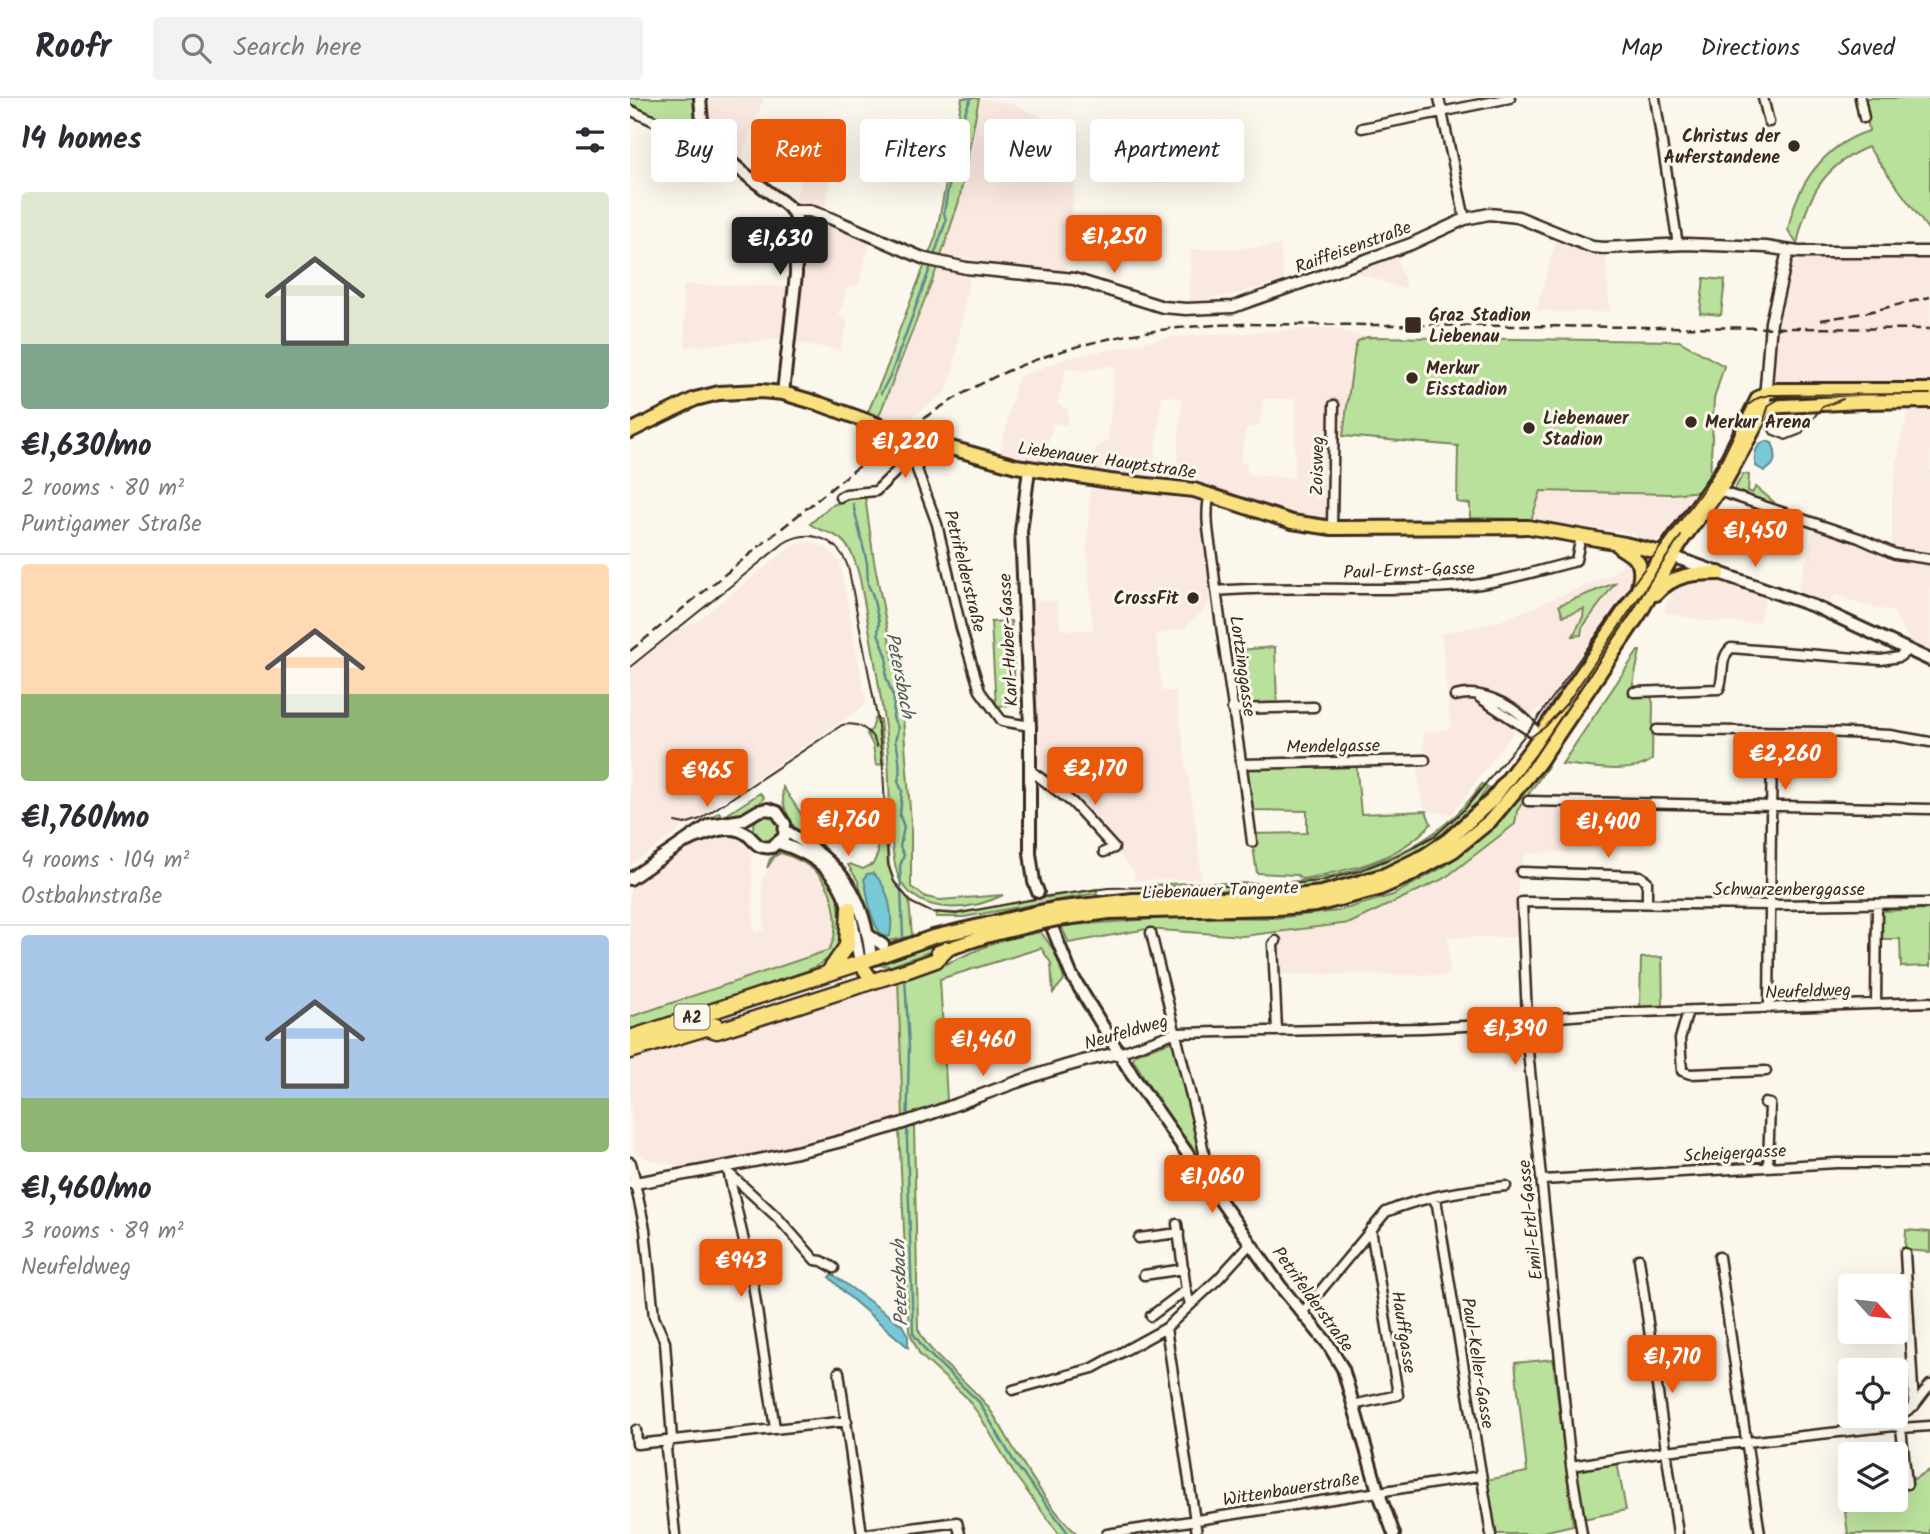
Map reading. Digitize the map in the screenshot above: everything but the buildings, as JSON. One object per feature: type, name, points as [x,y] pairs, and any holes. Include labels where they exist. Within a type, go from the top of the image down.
[{"type":"highway","points":[[828,973],[847,946],[849,909]]},
{"type":"highway","points":[[707,1028],[717,1031],[873,982],[936,960],[947,949]]},
{"type":"highway","name":"A2","points":[[630,1038],[865,961]]},
{"type":"highway","name":"A2","points":[[630,1051],[869,976]]},
{"type":"main road","points":[[700,98],[702,119]]},
{"type":"main road","points":[[737,166],[793,211],[797,228],[796,274],[783,393]]},
{"type":"main road","points":[[1668,555],[1720,474],[1751,408],[1765,393],[1776,390],[1930,390]]},
{"type":"main road","name":"Liebenauer Hauptstraße","points":[[630,431],[695,399],[719,393],[783,393],[911,438],[1029,469],[1194,490],[1292,522],[1332,527],[1528,527],[1668,555]]},
{"type":"main road","points":[[1668,555],[1720,491],[1766,407],[1930,401]]},
{"type":"main road","name":"Karl-Huber-Gasse","points":[[1029,469],[1021,532],[1030,726],[1030,853],[1038,892]]},
{"type":"main road","points":[[1612,543],[1638,560],[1640,579],[1637,592]]},
{"type":"main road","points":[[1668,555],[1816,607],[1930,660]]},
{"type":"main road","name":"Liebenauer Tangente","points":[[1055,919],[1132,900],[1278,898],[1322,893],[1363,883],[1424,856],[1491,802],[1539,737],[1637,592],[1668,555]]},
{"type":"main road","name":"Liebenauer Tangente","points":[[865,961],[920,941],[1037,918],[1055,919],[1131,910],[1316,905],[1378,890],[1432,864],[1477,833],[1515,793],[1551,745],[1640,613],[1668,555]]},
{"type":"main road","points":[[1640,613],[1662,588],[1678,577],[1697,573],[1719,573]]},
{"type":"main road","points":[[1539,737],[1551,745]]},
{"type":"main road","points":[[786,831],[779,843],[763,848],[755,844],[749,836],[747,826],[758,811],[772,810],[782,817],[786,831],[816,850],[844,877],[854,894],[867,934],[865,961]]},
{"type":"main road","points":[[630,879],[701,828],[751,817]]},
{"type":"main road","points":[[685,842],[704,834],[727,830],[749,836]]},
{"type":"main road","points":[[779,843],[809,855],[831,872],[849,909],[869,976]]},
{"type":"main road","name":"Liebenauer Tangente","points":[[869,976],[1037,918]]},
{"type":"main road","points":[[1055,919],[1071,974],[1119,1053],[1199,1169]]},
{"type":"main road","points":[[867,934],[883,945],[920,941]]},
{"type":"main road","name":"Petrifelderstraße","points":[[1199,1169],[1302,1313],[1328,1344],[1343,1369],[1378,1491],[1394,1534]]},
{"type":"street","points":[[1439,98],[1465,219]]},
{"type":"street","points":[[1362,128],[1510,98]]},
{"type":"street","points":[[1655,98],[1678,245]]},
{"type":"street","points":[[1763,98],[1769,122]]},
{"type":"street","points":[[1860,98],[1864,118]]},
{"type":"street","points":[[630,110],[651,120]]},
{"type":"street","name":"Raiffeisenstraße","points":[[793,211],[810,211],[830,218],[925,259],[977,269],[1074,279],[1163,307],[1213,309],[1233,307],[1412,244],[1465,219],[1489,214],[1518,217],[1597,247],[1678,245],[1766,247],[1788,251],[1930,252]]},
{"type":"street","points":[[1766,407],[1771,322],[1788,251]]},
{"type":"street","name":"Zoisweg","points":[[1332,527],[1334,405]]},
{"type":"street","name":"Petrifelderstraße","points":[[911,438],[912,456],[937,524],[961,628],[980,691],[1002,721],[1030,726]]},
{"type":"street","points":[[840,497],[876,491],[912,456]]},
{"type":"street","points":[[1720,491],[1859,538],[1895,554],[1930,559]]},
{"type":"street","name":"Lortzinggasse","points":[[1210,494],[1207,508],[1216,591],[1252,842]]},
{"type":"street","name":"Paul-Ernst-Gasse","points":[[1216,591],[1250,588],[1391,589],[1476,584],[1573,562],[1581,537]]},
{"type":"street","points":[[1634,692],[1717,690],[1722,684],[1724,656],[1731,649],[1881,660],[1899,657],[1908,650]]},
{"type":"street","points":[[1455,696],[1466,693],[1477,695],[1539,737]]},
{"type":"street","points":[[1232,709],[1314,707]]},
{"type":"street","points":[[1657,730],[1824,732],[1890,735],[1930,742]]},
{"type":"street","points":[[1769,1008],[1772,733]]},
{"type":"street","name":"Mendelgasse","points":[[1242,764],[1425,760]]},
{"type":"street","points":[[1030,770],[1073,803],[1114,848],[1104,852]]},
{"type":"street","points":[[1528,801],[1930,809]]},
{"type":"street","points":[[1521,872],[1640,876],[1647,881],[1647,903]]},
{"type":"street","name":"Schwarzenberggasse","points":[[1522,902],[1770,905],[1930,902]]},
{"type":"street","name":"Emil-Ertl-Gasse","points":[[1522,902],[1526,1023],[1570,1466],[1582,1534]]},
{"type":"street","points":[[1875,1004],[1877,905]]},
{"type":"street","points":[[1151,933],[1204,1153],[1199,1169]]},
{"type":"street","points":[[1276,941],[1273,944],[1277,1030]]},
{"type":"street","name":"Neufeldweg","points":[[632,1184],[728,1169],[899,1125],[1062,1066],[1119,1053],[1174,1034],[1423,1028],[1526,1023],[1532,1019],[1611,1013],[1930,1002]]},
{"type":"street","points":[[1688,1011],[1680,1039],[1682,1071],[1690,1074],[1766,1071]]},
{"type":"street","points":[[1765,1103],[1770,1104],[1768,1167]]},
{"type":"street","points":[[630,1163],[632,1184],[645,1229],[654,1317],[665,1342],[672,1439],[666,1449],[675,1534]]},
{"type":"street","name":"Scheigergasse","points":[[1543,1180],[1837,1163],[1930,1163]]},
{"type":"street","points":[[728,1169],[738,1184],[778,1218],[815,1260],[834,1268]]},
{"type":"street","points":[[728,1169],[752,1277],[775,1428]]},
{"type":"street","points":[[1302,1313],[1386,1212],[1458,1191],[1506,1186]]},
{"type":"street","name":"Paul-Keller-Gasse","points":[[1433,1198],[1437,1206],[1491,1534]]},
{"type":"street","points":[[1139,1238],[1178,1229],[1190,1304]]},
{"type":"street","name":"Hauffgasse","points":[[1353,1405],[1398,1395],[1371,1229]]},
{"type":"street","points":[[1013,1390],[1093,1368],[1166,1328],[1219,1278],[1251,1243]]},
{"type":"street","points":[[1905,1254],[1914,1406]]},
{"type":"street","points":[[1719,1258],[1760,1534]]},
{"type":"street","points":[[1639,1259],[1678,1534]]},
{"type":"street","points":[[1144,1275],[1184,1269]]},
{"type":"street","points":[[1151,1316],[1186,1290]]},
{"type":"street","points":[[1166,1328],[1197,1534]]},
{"type":"street","points":[[839,1372],[864,1534],[957,1522],[960,1534]]},
{"type":"street","points":[[1908,1410],[1930,1385]]},
{"type":"street","points":[[636,1430],[638,1444],[847,1421]]},
{"type":"street","points":[[1908,1427],[1930,1426]]},
{"type":"street","points":[[1570,1466],[1746,1441],[1886,1428]]},
{"type":"street","name":"Wittenbauerstraße","points":[[1107,1534],[1481,1476]]},
{"type":"shaded area","points":[[697,98],[764,98],[756,119],[751,119],[751,131],[739,162],[737,119],[698,119]]},
{"type":"shaded area","points":[[979,98],[1011,103],[1046,119],[984,119],[984,182],[1075,182],[1066,273],[941,255],[963,182],[970,182],[970,144]]},
{"type":"shaded area","points":[[1076,132],[1080,133],[1076,173]]},
{"type":"shaded area","points":[[800,182],[829,182],[824,210],[876,232],[858,286],[848,286],[839,315],[848,320],[840,350],[797,343],[805,227],[795,199]]},
{"type":"shaded area","points":[[1557,239],[1592,252],[1605,253],[1610,312],[1536,311]]},
{"type":"shaded area","points":[[1280,245],[1284,280],[1239,293],[1190,302],[1191,249],[1239,249]]},
{"type":"shaded area","points":[[1396,255],[1407,290],[1349,270]]},
{"type":"shaded area","points":[[1803,257],[1930,257],[1930,385],[1777,384],[1777,343],[1782,305],[1793,265]]},
{"type":"shaded area","points":[[937,268],[970,273],[953,371],[946,392],[905,422],[879,416]]},
{"type":"shaded area","points":[[683,285],[787,286],[781,339],[686,347]]},
{"type":"shaded area","points":[[1332,328],[1367,337],[1361,339],[1355,348],[1346,425],[1343,436],[1333,447],[1332,528],[1175,487],[1182,398],[1162,396],[1151,485],[1093,479],[1095,448],[1108,441],[1115,365],[1084,371],[1066,368],[1057,404],[1068,409],[1067,425],[1053,423],[1041,471],[998,461],[1018,377],[1068,358],[1171,337]],"holes":[[[1263,399],[1296,399],[1294,478],[1252,475],[1246,471],[1247,464],[1240,463],[1246,428],[1260,425]]]},
{"type":"shaded area","points":[[1910,407],[1930,407],[1930,554],[1892,549],[1892,497],[1901,435]]},
{"type":"shaded area","points":[[1090,489],[1203,499],[1211,598],[1206,608],[1184,628],[1156,635],[1162,691],[1175,691],[1197,833],[1201,879],[1133,880],[1136,873],[1069,803],[1042,787],[1038,760],[1030,600],[1057,601],[1061,630],[1093,630],[1087,552]]},
{"type":"shaded area","points":[[1541,491],[1672,494],[1701,491],[1667,535],[1652,543],[1630,533],[1530,523]]},
{"type":"shaded area","points":[[1815,527],[1854,541],[1892,562],[1930,565],[1930,651],[1910,642],[1894,612],[1860,604],[1835,594],[1831,603],[1798,591]]},
{"type":"shaded area","points":[[816,543],[829,549],[840,563],[866,702],[860,709],[630,865],[630,669],[682,628],[696,622],[793,545]]},
{"type":"shaded area","points":[[1623,564],[1633,566],[1638,574],[1545,704],[1516,728],[1452,814],[1426,811],[1421,799],[1418,768],[1425,767],[1423,732],[1451,729],[1441,634],[1500,621],[1613,574]]},
{"type":"shaded area","points":[[1717,580],[1766,597],[1759,623],[1707,621],[1666,613],[1664,610],[1671,594],[1687,581]]},
{"type":"shaded area","points":[[1528,801],[1647,803],[1644,850],[1525,853],[1518,879],[1519,937],[1448,937],[1450,975],[1279,974],[1274,932],[1350,923],[1445,878],[1515,824],[1517,811]]},
{"type":"shaded area","points":[[730,834],[739,838],[751,852],[754,933],[764,930],[762,880],[775,856],[781,853],[796,858],[815,870],[829,887],[836,917],[836,931],[829,950],[630,1017],[630,887],[694,843]]},
{"type":"shaded area","points":[[898,979],[903,1118],[789,1148],[686,1168],[650,1160],[635,1153],[630,1102],[630,1059]]},
{"type":"green space","points":[[630,98],[697,98],[698,119],[662,119],[630,104]]},
{"type":"green space","points":[[962,98],[979,98],[970,144],[970,119],[958,119]]},
{"type":"green space","points":[[1864,98],[1930,98],[1930,232],[1868,147],[1839,164],[1819,185],[1806,212],[1797,244],[1788,230],[1805,183],[1838,146],[1869,131]]},
{"type":"green space","points":[[946,182],[963,182],[937,268],[879,416],[868,412],[936,236]]},
{"type":"green space","points":[[1704,278],[1725,280],[1721,315],[1700,313]]},
{"type":"green space","name":"Liebenauer Stadion","points":[[1367,337],[1679,341],[1724,366],[1714,399],[1710,477],[1701,491],[1672,494],[1541,491],[1530,523],[1527,519],[1470,518],[1470,504],[1457,502],[1458,446],[1343,436],[1355,348],[1358,341]]},
{"type":"green space","points":[[1743,474],[1749,475],[1748,491],[1752,493],[1756,487],[1774,502],[1772,504],[1733,492]]},
{"type":"green space","points":[[859,495],[865,496],[874,561],[902,704],[911,823],[911,887],[926,897],[940,900],[1003,895],[977,904],[948,907],[922,901],[910,893],[901,882],[897,871],[891,837],[885,723],[860,579],[855,560],[846,544],[836,536],[810,524],[830,506]]},
{"type":"green space","points":[[1615,583],[1582,628],[1581,635],[1573,636],[1584,609],[1563,616],[1559,605]]},
{"type":"green space","points":[[1011,621],[1016,705],[996,706],[991,622]]},
{"type":"green space","points":[[1275,647],[1277,704],[1233,704],[1227,651]]},
{"type":"green space","points":[[1638,651],[1631,693],[1651,697],[1653,703],[1652,760],[1643,765],[1621,769],[1562,764]]},
{"type":"green space","points":[[875,719],[880,719],[884,764],[876,765],[873,745],[867,734]]},
{"type":"green space","points":[[1531,755],[1534,757],[1510,788],[1484,817],[1455,841],[1423,862],[1389,879],[1353,892],[1315,900],[1276,904],[1149,905],[1078,912],[997,930],[891,966],[877,965],[877,961],[961,935],[1075,909],[1153,903],[1277,903],[1338,895],[1372,885],[1433,854],[1460,834],[1485,811]]},
{"type":"green space","points":[[1356,761],[1361,814],[1426,811],[1431,824],[1403,847],[1355,868],[1302,879],[1297,875],[1257,873],[1251,834],[1307,833],[1307,811],[1248,810],[1242,764]]},
{"type":"green space","points":[[1547,763],[1548,766],[1517,811],[1515,824],[1445,878],[1350,923],[1243,936],[1147,929],[1069,943],[1061,926],[1178,917],[1275,918],[1338,911],[1393,895],[1447,865],[1504,817]]},
{"type":"green space","points":[[1482,784],[1488,787],[1471,813],[1441,840],[1415,855],[1361,877],[1332,884],[1273,891],[1184,891],[1152,894],[1153,885],[1308,880],[1373,864],[1415,845],[1433,833],[1459,812]]},
{"type":"green space","points":[[783,787],[824,848],[806,838],[793,824],[784,807]]},
{"type":"green space","points":[[760,793],[764,797],[748,812],[725,819],[709,819],[719,812],[723,817]]},
{"type":"green space","points":[[766,816],[775,820],[779,829],[775,838],[766,842],[757,838],[753,829],[757,820]]},
{"type":"green space","points":[[886,823],[889,865],[894,881],[909,900],[912,936],[885,942],[872,932],[858,881],[848,865],[863,869],[873,864],[878,853],[875,825]]},
{"type":"green space","points":[[781,850],[811,862],[824,873],[835,890],[842,934],[832,955],[806,971],[630,1031],[630,1017],[829,950],[836,923],[833,901],[825,882],[802,862],[781,853],[775,856],[767,868],[770,859]]},
{"type":"green space","points":[[1097,889],[1097,893],[964,917],[936,917],[937,912],[957,913]]},
{"type":"green space","points":[[1930,909],[1930,966],[1901,967],[1900,939],[1881,939],[1881,911]]},
{"type":"green space","points":[[1041,932],[1057,955],[1064,980],[1053,993],[1051,963],[1041,948],[940,979],[947,1100],[903,1118],[898,979],[930,971],[1000,940]]},
{"type":"green space","points":[[1662,957],[1663,1006],[1640,1008],[1641,958]]},
{"type":"green space","points":[[1170,1042],[1174,1046],[1202,1149],[1196,1152],[1163,1109],[1133,1059],[1135,1054]]},
{"type":"green space","points":[[914,1125],[918,1329],[931,1349],[988,1407],[1043,1495],[1077,1534],[1059,1534],[1015,1475],[980,1416],[965,1396],[920,1355],[909,1331],[899,1130]]},
{"type":"green space","points":[[1906,1230],[1930,1232],[1930,1252],[1905,1250]]},
{"type":"green space","points":[[1553,1359],[1573,1525],[1534,1534],[1495,1534],[1486,1480],[1527,1472],[1515,1363]]},
{"type":"green space","points":[[1617,1462],[1626,1510],[1583,1519],[1575,1469]]},
{"type":"green space","points":[[1930,1470],[1930,1534],[1848,1534],[1845,1512],[1908,1512],[1908,1482]]},
{"type":"water","points":[[1766,441],[1772,443],[1775,455],[1771,466],[1764,471],[1756,466],[1755,455],[1759,445]]},
{"type":"water","points":[[873,873],[883,886],[889,902],[890,936],[884,937],[879,931],[870,910],[864,879],[867,874]]},
{"type":"water","points":[[832,1274],[902,1325],[908,1336],[908,1347],[847,1295],[829,1277]]},
{"type":"waterway","name":"Petersbach","points":[[934,256],[946,221],[944,213],[952,167],[957,158],[957,143],[971,98]]},
{"type":"waterway","name":"Petersbach","points":[[881,393],[891,374],[932,263]]},
{"type":"waterway","name":"Petersbach","points":[[853,504],[867,563],[868,585],[879,622],[878,633],[887,657],[886,677],[894,699],[893,718],[898,728],[895,742],[899,761],[898,781],[902,791],[900,816],[904,827],[900,847],[904,855],[900,866],[903,936]]},
{"type":"waterway","name":"Petersbach","points":[[905,977],[909,1047],[907,1139],[913,1333],[925,1350],[979,1402],[1016,1465],[1069,1534]]},
{"type":"tunnel","points":[[1038,892],[1049,918]]},
{"type":"tram line","points":[[630,667],[784,543],[794,538],[815,536],[832,544],[840,552],[849,571],[877,717],[883,769],[888,865],[894,882],[912,903],[931,912],[956,914],[1108,888],[1279,885],[1321,881],[1359,871],[1397,856],[1436,835],[1465,809],[1533,725],[1705,487],[1748,405],[1769,395],[1930,394]]},
{"type":"tram line","points":[[1784,396],[1769,405],[1764,420],[1771,434],[1786,440],[1801,434],[1822,407],[1843,399]]},
{"type":"tram line","points":[[1528,739],[1545,727],[1567,703],[1681,536]]},
{"type":"tram line","points":[[675,822],[685,824],[700,819],[842,725],[864,728],[877,747]]},
{"type":"railway","points":[[1821,320],[1930,297]]},
{"type":"railway","points":[[630,651],[859,466],[931,413],[1010,370],[1095,342],[1153,331],[1243,324],[1930,329]]},
{"type":"place","name":"Christus der Auferstandene","points":[[1794,146]]},
{"type":"place","name":"Graz Stadion Liebenau","points":[[1413,325]]},
{"type":"place","name":"Merkur Eisstadion","points":[[1412,378]]},
{"type":"place","name":"Merkur Arena","points":[[1691,422]]},
{"type":"place","name":"Liebenauer Stadion","points":[[1529,428]]},
{"type":"place","name":"CrossFit","points":[[1193,598]]}]
